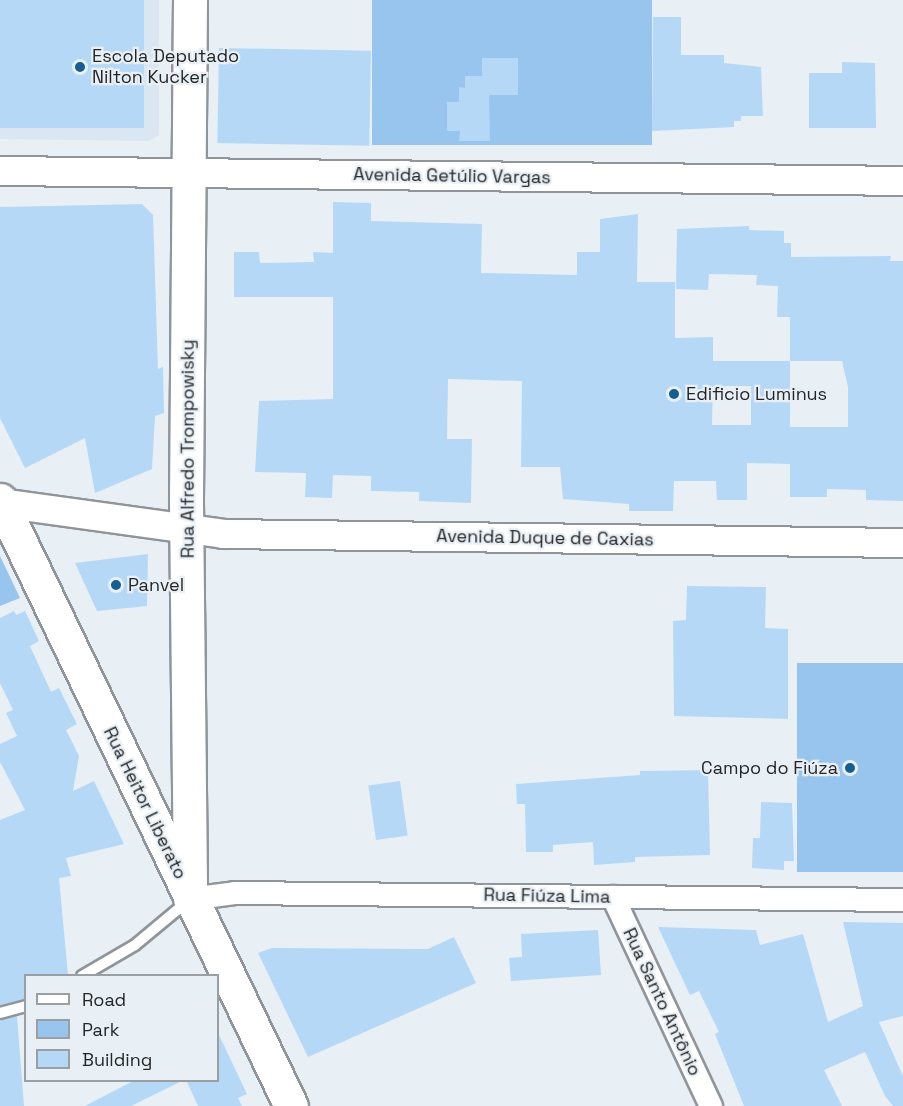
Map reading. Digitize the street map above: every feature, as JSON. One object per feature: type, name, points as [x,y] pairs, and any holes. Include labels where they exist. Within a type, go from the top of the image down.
[{"type":"main road","name":"Rua Alfredo Trompowisky","points":[[190,0],[187,529],[190,898]]},
{"type":"main road","name":"Rua Heitor Liberato","points":[[1,502],[291,1106]]},
{"type":"street","name":"Avenida Getúlio Vargas","points":[[0,171],[903,181]]},
{"type":"street","name":"Avenida Duque de Caxias","points":[[1,502],[223,534],[903,543]]},
{"type":"street","name":"Rua Fiúza Lima","points":[[190,898],[235,893],[903,900]]},
{"type":"street","name":"Rua Santo Antônio","points":[[613,897],[711,1106]]},
{"type":"lane","points":[[84,974],[135,945],[190,898]]},
{"type":"lane","points":[[0,1013],[24,1007]]},
{"type":"shaded area","name":"Escola Deputado Nilton Kucker","points":[[0,0],[159,0],[159,135],[149,141],[0,139]]},
{"type":"green space","points":[[372,0],[652,0],[652,145],[372,145]]},
{"type":"green space","points":[[0,556],[20,598],[0,606]]},
{"type":"green space","name":"Campo do Fiúza","points":[[797,663],[903,663],[903,872],[797,872]]},
{"type":"building","name":"Escola Deputado Nilton Kucker","points":[[0,0],[144,0],[144,128],[0,128]]},
{"type":"building","points":[[653,17],[681,17],[681,55],[724,55],[724,63],[761,67],[763,116],[741,116],[741,121],[734,121],[734,127],[652,131]]},
{"type":"building","points":[[219,48],[371,51],[369,146],[217,143]]},
{"type":"building","points":[[482,58],[518,58],[518,95],[489,95],[490,141],[459,141],[460,131],[447,131],[447,102],[459,102],[459,87],[465,88],[465,76],[482,76]]},
{"type":"building","points":[[842,62],[875,63],[876,128],[809,128],[809,73],[842,73]]},
{"type":"building","points":[[333,202],[371,203],[371,221],[482,224],[481,273],[577,275],[577,252],[600,252],[600,219],[638,214],[637,282],[675,282],[675,338],[713,337],[713,361],[790,361],[790,317],[777,317],[778,286],[756,285],[757,275],[709,274],[708,290],[676,289],[677,229],[749,226],[749,230],[784,231],[784,243],[791,243],[791,257],[891,256],[890,261],[903,261],[903,501],[866,500],[866,490],[827,489],[827,497],[790,497],[790,464],[747,463],[747,500],[717,500],[716,481],[674,481],[673,511],[629,511],[629,504],[563,499],[560,467],[521,467],[522,381],[448,379],[447,439],[472,439],[471,503],[419,501],[419,492],[371,491],[371,476],[333,475],[332,498],[305,497],[306,473],[255,472],[259,401],[333,399],[333,297],[234,297],[234,252],[259,252],[260,263],[314,262],[313,252],[333,253]],"holes":[[[790,361],[842,361],[848,387],[848,427],[790,427]],[[713,386],[751,386],[751,425],[712,425]]]},
{"type":"building","points":[[142,204],[153,215],[158,369],[163,367],[164,413],[155,416],[152,469],[95,493],[85,438],[25,468],[0,418],[0,207]]},
{"type":"building","name":"Panvel","points":[[148,554],[147,606],[97,611],[75,563]]},
{"type":"building","points":[[687,586],[766,587],[765,628],[788,629],[788,719],[674,716],[673,621],[686,620]]},
{"type":"building","points":[[14,611],[16,615],[25,611],[39,641],[30,646],[51,692],[59,688],[77,724],[66,730],[79,756],[73,791],[94,781],[124,844],[66,858],[71,876],[59,878],[68,974],[24,974],[24,999],[0,1005],[0,820],[25,810],[0,762],[0,744],[17,736],[6,713],[13,710],[0,683],[0,618]]},
{"type":"building","points":[[708,770],[710,855],[635,857],[635,862],[594,865],[593,842],[553,845],[553,852],[526,852],[525,804],[517,804],[516,784],[640,775],[640,771]]},
{"type":"building","points":[[400,781],[408,835],[376,840],[368,785]]},
{"type":"building","points":[[761,802],[792,803],[794,861],[784,861],[784,870],[752,868],[753,838],[760,838]]},
{"type":"building","points":[[843,922],[903,923],[903,1016],[879,1022],[903,1076],[903,1106],[893,1106],[885,1096],[865,1052],[824,1070],[842,1106],[744,1106],[715,1034],[719,1032],[699,991],[690,995],[658,927],[756,930],[760,945],[803,934],[828,1022],[863,1006]]},
{"type":"building","points":[[598,930],[601,975],[511,981],[509,958],[522,957],[521,934]]},
{"type":"building","points":[[454,937],[476,983],[308,1057],[258,953],[272,948],[428,949]]},
{"type":"building","points":[[17,1016],[24,1106],[0,1106],[0,1020]]},
{"type":"building","points":[[219,1035],[247,1094],[238,1098],[242,1106],[198,1106],[187,1082],[219,1082]]},
{"type":"building","points":[[131,1082],[180,1082],[131,1106],[85,1106]]},
{"type":"place","name":"Escola Deputado Nilton Kucker","points":[[80,67]]},
{"type":"place","name":"Edificio Luminus","points":[[674,394]]},
{"type":"place","name":"Panvel","points":[[116,585]]},
{"type":"place","name":"Campo do Fiúza","points":[[850,768]]}]
